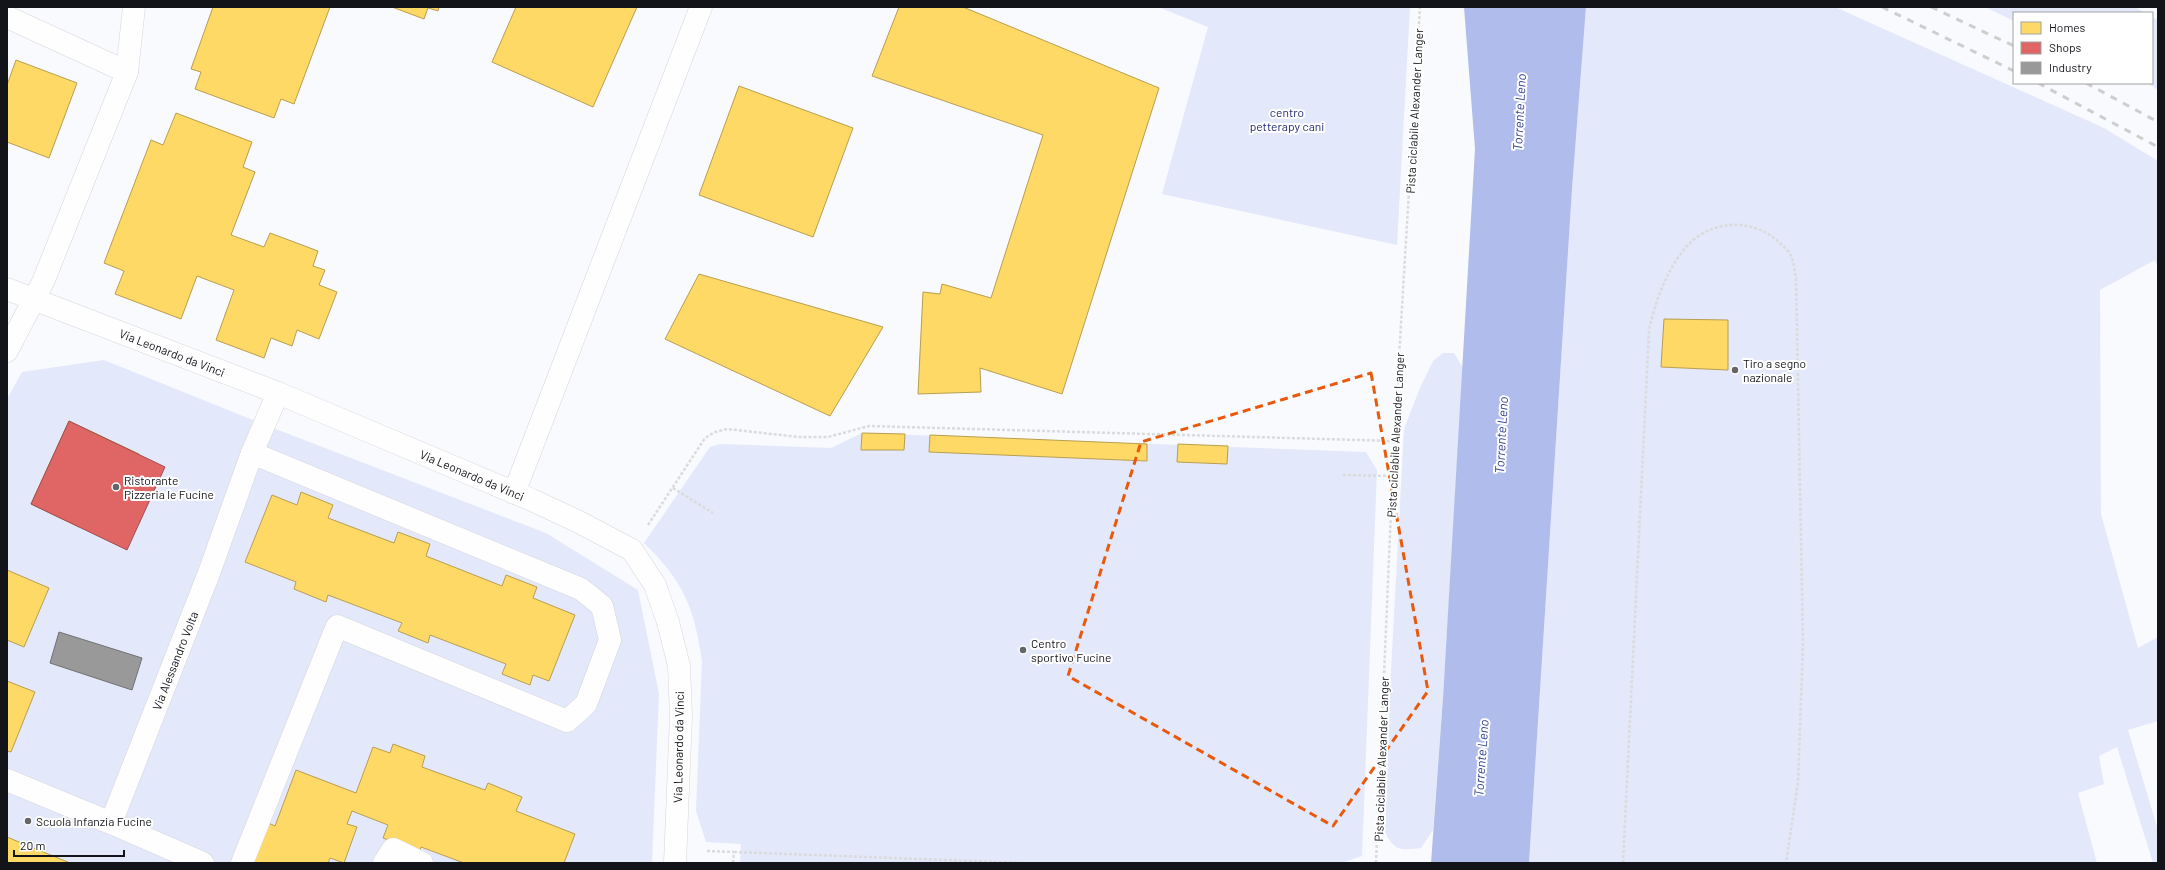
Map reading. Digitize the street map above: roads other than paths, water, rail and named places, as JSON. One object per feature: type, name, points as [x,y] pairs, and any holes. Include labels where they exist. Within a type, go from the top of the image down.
[{"type":"street","points":[[7,351],[43,282],[128,72],[134,7]]},
{"type":"street","points":[[514,493],[701,7]]},
{"type":"street","points":[[7,17],[128,72]]},
{"type":"street","name":"Via Leonardo da Vinci","points":[[7,289],[162,347],[278,393],[514,493],[577,521],[632,550],[655,585],[668,622],[679,666],[681,716],[675,863]]},
{"type":"street","name":"Via Alessandro Volta","points":[[111,823],[208,573],[252,453],[278,393]]},
{"type":"street","points":[[242,863],[337,626],[567,721],[586,704],[610,640],[602,606],[581,589],[252,453]]},
{"type":"street","points":[[7,780],[203,863]]},
{"type":"street","points":[[384,863],[393,849],[422,863]]},
{"type":"water","name":"Torrente Leno","points":[[1464,7],[1586,7],[1572,189],[1529,863],[1431,863],[1443,698],[1475,149]]},
{"type":"railway","points":[[1882,7],[2013,71]]},
{"type":"railway","points":[[1931,7],[2013,46]]},
{"type":"railway","points":[[2040,84],[2158,147]]},
{"type":"railway","points":[[2088,84],[2158,122]]},
{"type":"place","name":"Tiro a segno nazionale","points":[[1735,370]]},
{"type":"place","name":"Ristorante Pizzeria le Fucine","points":[[116,487]]},
{"type":"place","name":"Centro sportivo Fucine","points":[[1023,650]]},
{"type":"place","name":"Scuola Infanzia Fucine","points":[[28,821]]},
{"type":"park label","name":"centro petterapy cani","points":[[1287,119]]}]
